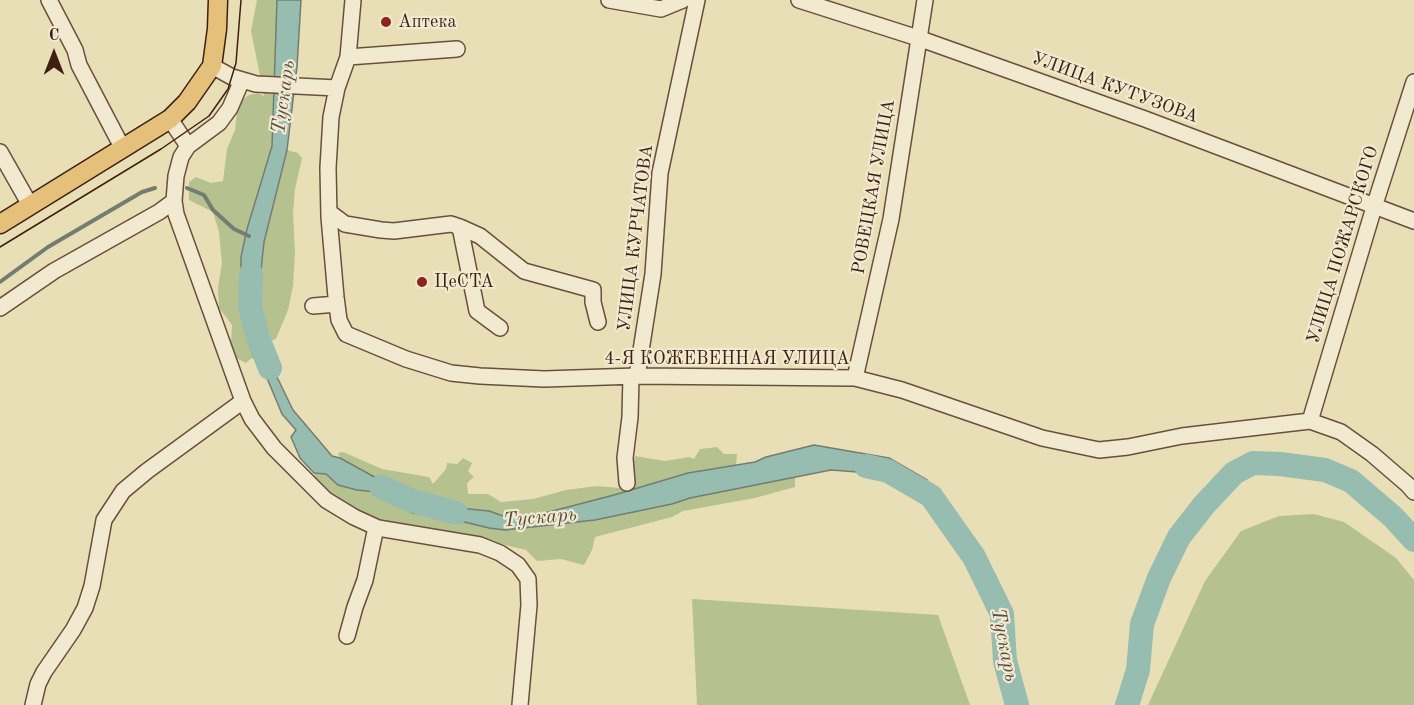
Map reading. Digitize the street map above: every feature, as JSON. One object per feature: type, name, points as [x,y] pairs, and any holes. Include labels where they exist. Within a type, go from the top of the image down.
[{"type":"main road","points":[[0,224],[170,119],[187,102],[212,66],[218,0]]},
{"type":"street","points":[[49,0],[75,50],[79,65],[123,149]]},
{"type":"street","name":"4-Я КОЖЕВЕННАЯ УЛИЦА","points":[[353,0],[348,57],[337,88],[328,168],[329,214],[337,304],[339,320],[346,334],[406,359],[451,373],[544,379],[634,376],[855,378],[902,390],[1042,438],[1099,450],[1128,447],[1182,436],[1310,421],[1341,432],[1372,454],[1414,492]]},
{"type":"street","points":[[609,0],[661,9],[682,0]]},
{"type":"street","name":"УЛИЦА КУРЧАТОВА","points":[[627,483],[625,458],[634,376],[653,274],[660,173],[697,0]]},
{"type":"street","name":"УЛИЦА КУТУЗОВА","points":[[799,0],[918,38],[1145,119],[1375,204],[1414,221]]},
{"type":"street","name":"РОВЕЦКАЯ УЛИЦА","points":[[855,378],[891,219],[925,0]]},
{"type":"street","points":[[348,57],[457,49]]},
{"type":"street","points":[[212,66],[249,82],[337,88]]},
{"type":"street","points":[[249,82],[219,123],[188,146],[181,157],[176,176],[174,201],[176,214],[243,401],[257,426],[274,448],[338,509],[376,527],[480,545],[500,553],[518,565],[528,579],[529,605],[520,705]]},
{"type":"street","name":"УЛИЦА ПОЖАРСКОГО","points":[[1310,421],[1414,82]]},
{"type":"street","points":[[170,119],[188,146]]},
{"type":"street","points":[[0,152],[30,205]]},
{"type":"street","points":[[0,308],[54,271],[159,212],[174,201]]},
{"type":"street","points":[[329,214],[345,224],[381,230],[394,231],[451,224],[460,227],[480,236],[524,271],[593,290],[593,302],[598,322]]},
{"type":"street","points":[[460,227],[477,311],[500,328]]},
{"type":"street","points":[[313,306],[337,304]]},
{"type":"street","points":[[33,705],[38,684],[44,672],[85,608],[92,586],[104,520],[123,491],[243,401]]},
{"type":"street","points":[[347,636],[368,572],[376,527]]},
{"type":"green space","points":[[257,0],[277,0],[277,43],[272,146],[241,257],[241,315],[253,357],[246,363],[236,358],[231,344],[232,325],[219,308],[218,287],[222,263],[219,232],[213,212],[189,200],[189,182],[196,177],[211,183],[223,181],[227,149],[235,130],[238,103],[249,95],[258,93],[264,96],[251,31]]},
{"type":"green space","points":[[287,150],[298,153],[302,158],[295,189],[293,213],[295,252],[293,286],[288,310],[276,339],[261,345],[250,307],[259,289],[264,242]]},
{"type":"green space","points":[[717,447],[724,454],[737,454],[736,465],[688,473],[545,513],[506,517],[489,511],[429,505],[410,500],[389,485],[340,458],[338,453],[343,452],[382,469],[429,477],[433,484],[446,469],[447,463],[457,464],[463,458],[472,463],[468,471],[474,477],[467,483],[468,494],[488,494],[501,502],[533,499],[566,490],[597,486],[619,488],[634,484],[635,456],[665,461],[689,457],[694,459],[700,449]]},
{"type":"green space","points":[[314,473],[326,474],[338,485],[376,492],[413,513],[448,518],[489,528],[672,504],[690,498],[795,476],[795,487],[755,498],[683,511],[672,517],[595,537],[592,550],[584,565],[561,559],[537,561],[526,550],[448,531],[382,520],[359,513],[318,487]]},
{"type":"green space","points":[[1314,514],[1344,522],[1396,558],[1414,580],[1414,705],[1148,705],[1205,581],[1241,531],[1279,516]]},
{"type":"green space","points":[[692,599],[938,615],[970,705],[697,705]]},
{"type":"water","points":[[277,0],[301,0],[297,67],[287,150],[264,242],[259,289],[250,307],[258,338],[293,410],[332,456],[340,458],[389,485],[410,500],[429,505],[489,511],[506,517],[545,513],[688,473],[755,462],[814,445],[889,458],[927,480],[944,506],[944,514],[950,522],[963,525],[974,543],[961,549],[944,520],[922,490],[897,475],[831,470],[690,498],[595,520],[505,530],[413,513],[376,492],[338,485],[326,474],[314,473],[300,458],[291,437],[296,430],[282,414],[264,371],[253,357],[241,315],[241,257],[272,146]]},
{"type":"waterway","points":[[0,282],[48,247],[142,192],[155,188]]},
{"type":"waterway","points":[[187,188],[204,195],[213,210],[234,229],[249,236]]},
{"type":"waterway","name":"Тускарь","points":[[251,274],[250,307],[258,338],[270,368]]},
{"type":"waterway","name":"Тускарь","points":[[1127,705],[1138,670],[1142,624],[1159,578],[1179,537],[1204,505],[1234,473],[1253,463],[1325,470],[1351,481],[1393,517],[1414,540]]},
{"type":"waterway","name":"Тускарь","points":[[866,466],[888,471],[931,496],[974,557],[1002,614],[1005,661],[1017,705]]},
{"type":"waterway","name":"Тускарь","points":[[381,487],[410,500],[456,513]]},
{"type":"tram line","points":[[0,247],[161,149],[209,116],[228,89],[236,63],[241,0]]},
{"type":"place","name":"Аптека","points":[[386,22]]},
{"type":"place","name":"ЦеСТА","points":[[422,282]]}]
